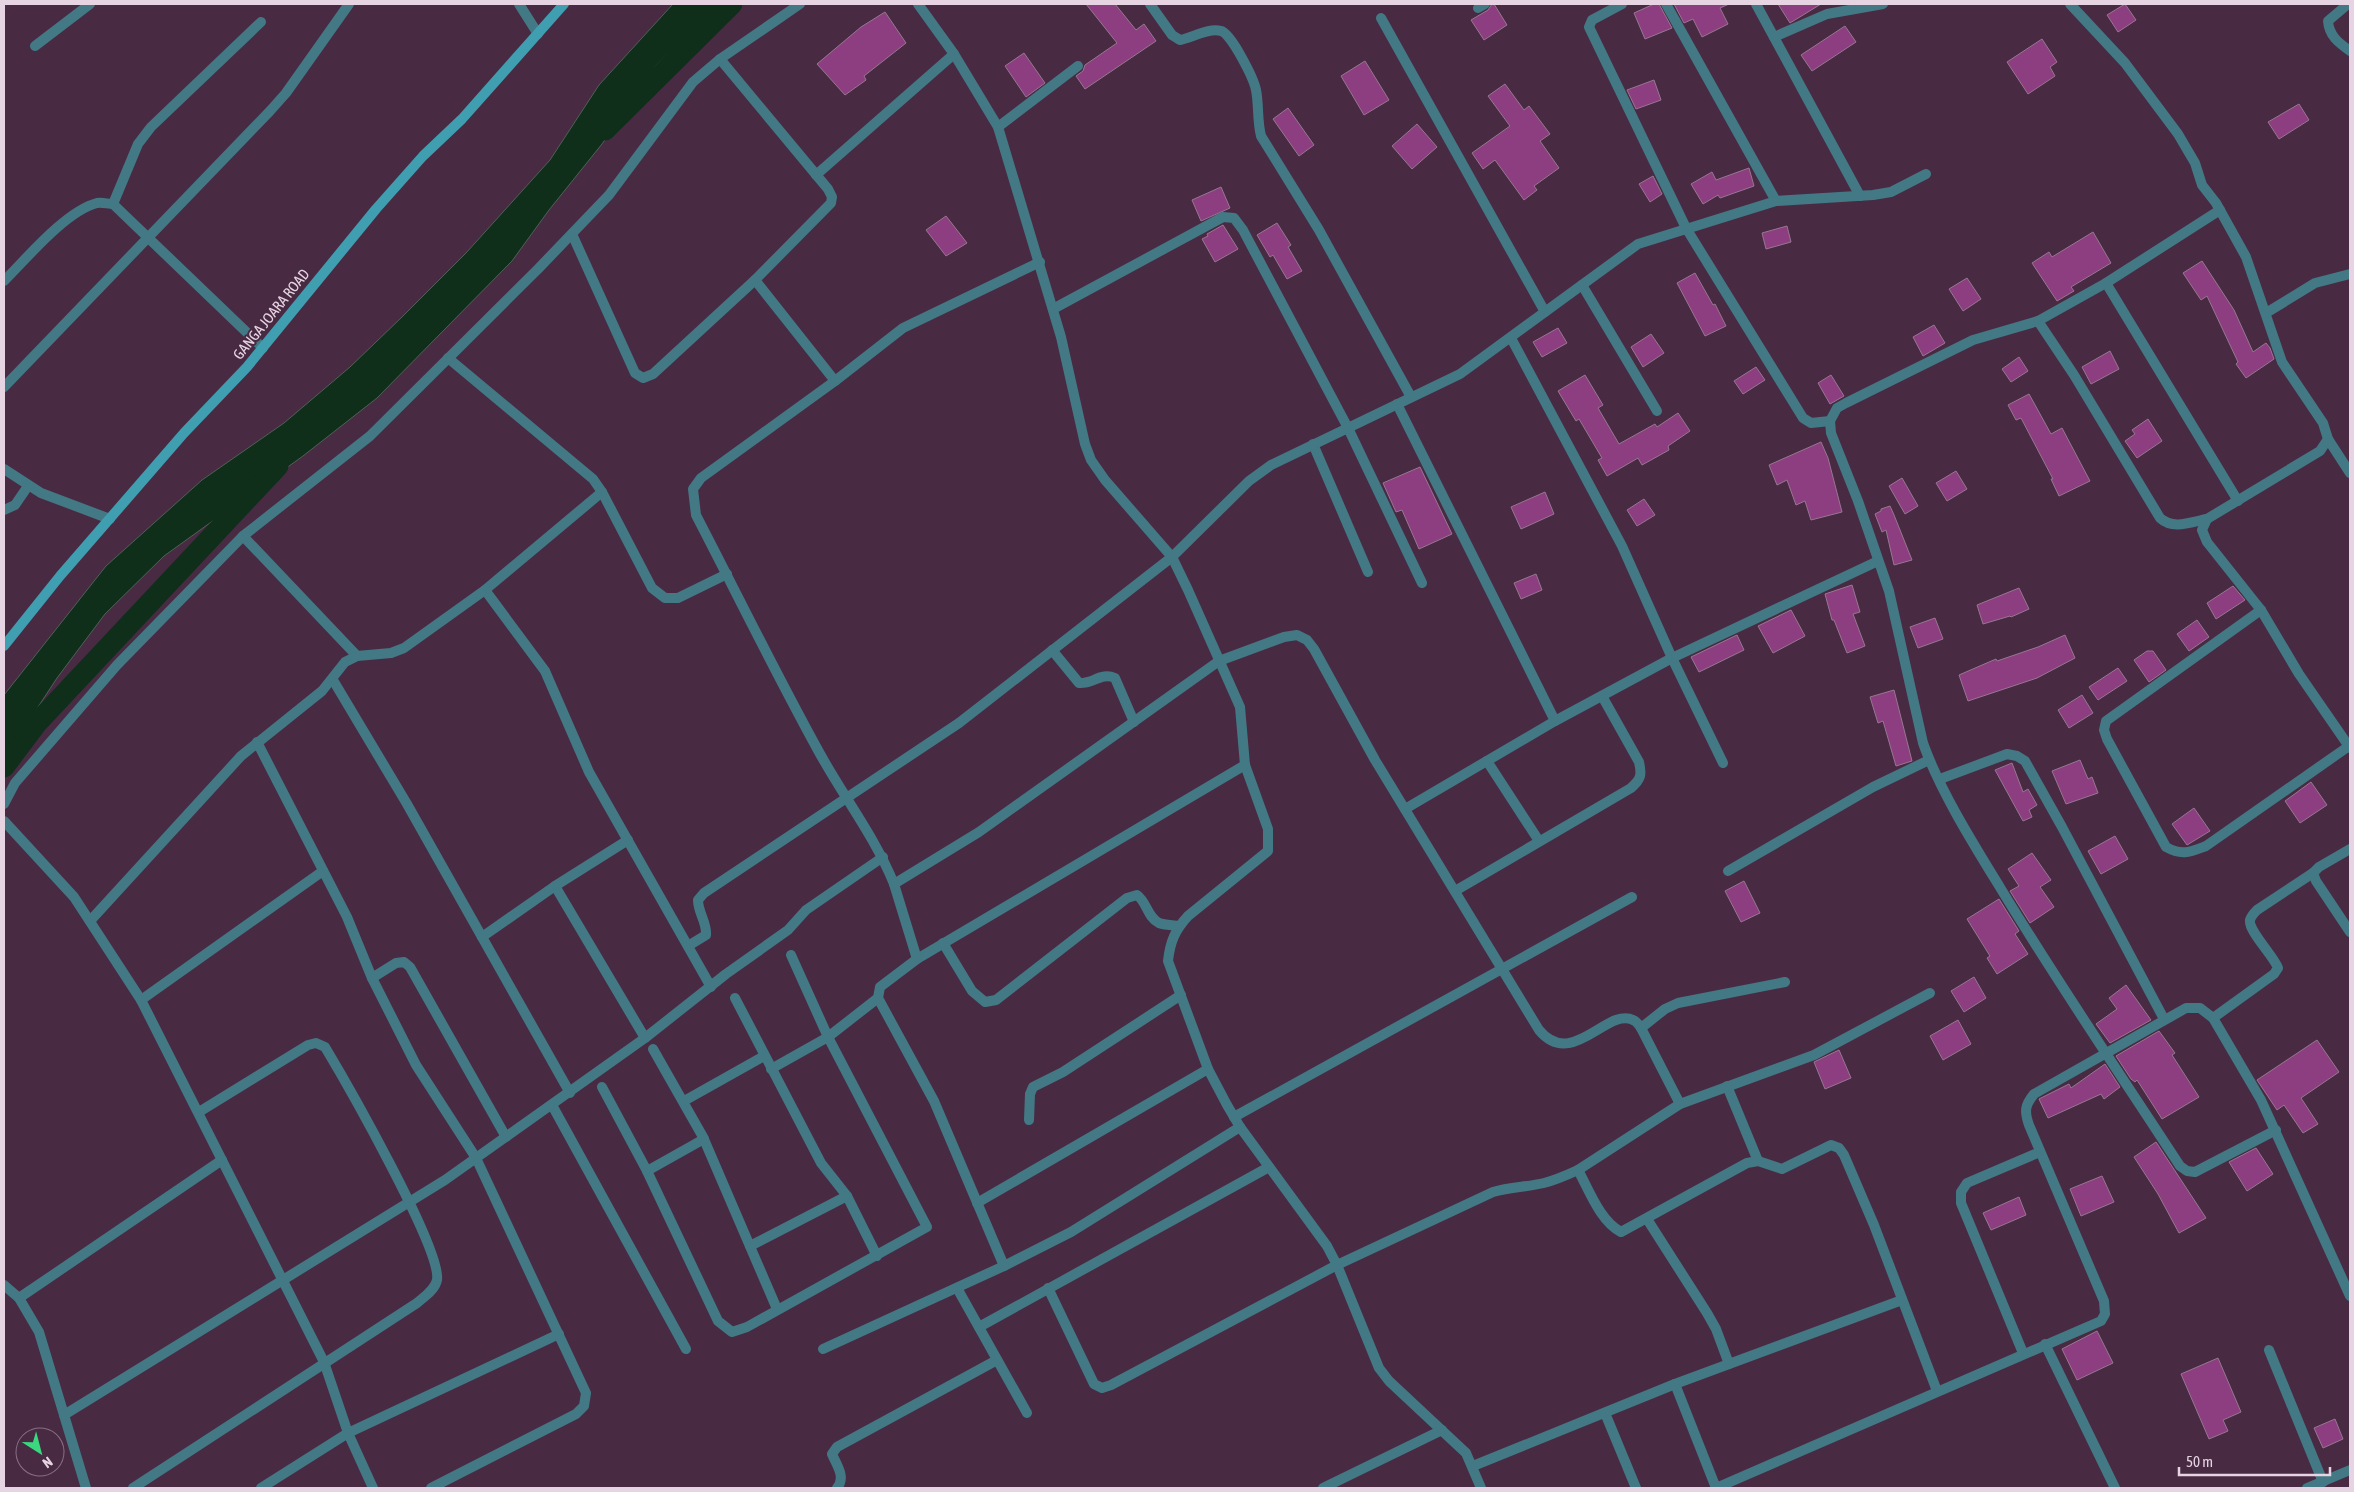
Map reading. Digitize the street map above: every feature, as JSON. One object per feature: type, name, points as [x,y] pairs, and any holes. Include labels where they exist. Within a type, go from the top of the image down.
[{"type":"main road","name":"GANGA JOARA ROAD","points":[[5,641],[184,433],[263,348],[376,209],[423,156],[462,119],[564,4]]},
{"type":"street","points":[[35,46],[90,4]]},
{"type":"street","points":[[4,387],[270,111],[286,93],[340,8],[349,4]]},
{"type":"street","points":[[518,4],[538,34]]},
{"type":"street","points":[[4,804],[14,783],[117,665],[244,536],[370,436],[572,234],[609,195],[693,82],[720,59],[800,4]]},
{"type":"street","points":[[918,4],[954,54],[998,126],[1040,262],[1085,444],[1091,460],[1105,480],[1172,557],[1240,707],[1245,764],[1268,829],[1268,852],[1179,926],[1170,944],[1168,961],[1208,1069],[1240,1127],[1327,1246],[1337,1265],[1380,1368],[1389,1381],[1466,1454],[1474,1466],[1481,1488]]},
{"type":"street","points":[[1150,4],[1172,35],[1180,40],[1208,31],[1221,30],[1230,36],[1256,87],[1257,121],[1260,136],[1319,230],[1411,397]]},
{"type":"street","points":[[1622,4],[1592,20],[1589,27],[1686,228],[1803,418],[1811,423],[1830,421]]},
{"type":"street","points":[[1666,4],[1776,201]]},
{"type":"street","points":[[1756,4],[1860,196]]},
{"type":"street","points":[[1774,37],[1827,14],[1883,4]]},
{"type":"street","points":[[2070,4],[2125,63],[2166,116],[2195,163],[2202,185],[2220,210],[2246,257],[2282,362],[2323,423],[2328,439],[2350,472]]},
{"type":"street","points":[[2348,4],[2328,22],[2333,37],[2350,51]]},
{"type":"street","points":[[1381,18],[1545,312]]},
{"type":"street","points":[[112,204],[138,144],[151,128],[261,22]]},
{"type":"street","points":[[816,175],[954,54]]},
{"type":"street","points":[[572,234],[635,373],[643,378],[653,374],[755,280],[831,203],[832,197],[816,175],[720,59]]},
{"type":"street","points":[[998,126],[1078,66]]},
{"type":"street","points":[[688,946],[706,935],[706,926],[698,908],[698,900],[704,893],[959,723],[1172,557],[1249,481],[1271,464],[1460,374],[1638,244],[1776,201],[1860,196],[1891,192],[1926,174]]},
{"type":"street","points":[[4,281],[63,223],[84,208],[99,202],[112,204],[263,348]]},
{"type":"street","points":[[2220,210],[2106,284],[2038,321],[1973,340],[1837,408],[1830,421],[1831,433],[1894,609],[1923,743],[1929,760],[1977,850],[2033,942],[2180,1166],[2187,1171],[2195,1172],[2276,1130]]},
{"type":"street","points":[[1053,309],[1223,217],[1234,218],[1243,230],[1348,428],[1422,583]]},
{"type":"street","points":[[917,959],[894,884],[883,856],[845,798],[814,743],[696,515],[693,489],[701,478],[835,381],[903,328],[1040,262]]},
{"type":"street","points":[[2266,313],[2315,283],[2350,274]]},
{"type":"street","points":[[755,280],[835,381]]},
{"type":"street","points":[[2106,284],[2238,501]]},
{"type":"street","points":[[1582,285],[1658,411]]},
{"type":"street","points":[[2038,321],[2079,383],[2160,518],[2167,524],[2175,525],[2207,519],[2320,451],[2328,439]]},
{"type":"street","points":[[1511,338],[1618,539],[1722,763]]},
{"type":"street","points":[[448,358],[593,479],[602,492],[652,588],[665,598],[678,598],[727,574]]},
{"type":"street","points":[[1396,404],[1555,721]]},
{"type":"street","points":[[1313,444],[1368,572]]},
{"type":"street","points":[[4,469],[28,486],[110,519]]},
{"type":"street","points":[[4,510],[14,506],[28,486]]},
{"type":"street","points":[[90,921],[225,773],[258,742],[322,691],[333,680],[345,662],[357,656],[391,653],[404,648],[485,590],[602,492]]},
{"type":"street","points":[[2207,519],[2202,530],[2207,542],[2261,610],[2299,674],[2350,747],[2206,846],[2186,854],[2176,852],[2166,847],[2107,739],[2104,730],[2106,721],[2261,610]]},
{"type":"street","points":[[244,536],[357,656]]},
{"type":"street","points":[[1405,809],[1555,721],[1672,658],[1878,561]]},
{"type":"street","points":[[485,590],[545,671],[588,772],[711,987]]},
{"type":"street","points":[[894,884],[959,845],[1219,661],[1284,637],[1297,635],[1307,640],[1405,809],[1546,1038],[1557,1043],[1570,1044],[1626,1018],[1634,1020],[1641,1028],[1680,1104]]},
{"type":"street","points":[[1052,650],[1079,683],[1088,684],[1100,676],[1109,675],[1115,678],[1134,722]]},
{"type":"street","points":[[333,680],[407,804],[570,1093]]},
{"type":"street","points":[[1455,891],[1639,781],[1641,773],[1639,762],[1602,696]]},
{"type":"street","points":[[258,742],[347,917],[372,978],[424,1080],[476,1158],[586,1394],[584,1406],[576,1414],[431,1488]]},
{"type":"street","points":[[1940,779],[2007,754],[2017,756],[2025,761],[2164,1020]]},
{"type":"street","points":[[1728,871],[1865,791],[1929,760]]},
{"type":"street","points":[[1487,761],[1539,841]]},
{"type":"street","points":[[1004,1266],[934,1101],[878,998],[880,987],[917,959],[943,943],[1245,764]]},
{"type":"street","points":[[4,821],[74,897],[141,1000],[324,1362],[348,1433],[373,1488]]},
{"type":"street","points":[[482,937],[555,886],[628,840]]},
{"type":"street","points":[[2213,1018],[2274,974],[2278,968],[2250,927],[2250,919],[2256,910],[2313,874],[2319,867],[2350,849]]},
{"type":"street","points":[[64,1415],[410,1201],[476,1158],[645,1038],[788,930],[806,910],[883,856]]},
{"type":"street","points":[[141,1000],[324,871]]},
{"type":"street","points":[[2313,874],[2350,932]]},
{"type":"street","points":[[555,886],[645,1038]]},
{"type":"street","points":[[943,943],[972,991],[985,1002],[996,1000],[1127,898],[1137,894],[1144,900],[1149,914],[1158,922],[1179,926]]},
{"type":"street","points":[[1234,1117],[1632,897]]},
{"type":"street","points":[[602,1086],[647,1171],[718,1321],[732,1332],[747,1327],[777,1308],[877,1256],[927,1227],[828,1037],[791,955]]},
{"type":"street","points":[[372,978],[396,962],[404,962],[410,967],[506,1137]]},
{"type":"street","points":[[1641,1028],[1665,1009],[1678,1003],[1785,982]]},
{"type":"street","points":[[1048,1288],[1094,1384],[1102,1388],[1111,1385],[1337,1265],[1492,1192],[1506,1188],[1543,1184],[1578,1170],[1680,1104],[1814,1055],[1930,993]]},
{"type":"street","points":[[1029,1120],[1032,1087],[1063,1072],[1181,995]]},
{"type":"street","points":[[735,998],[821,1163],[847,1196],[877,1256]]},
{"type":"street","points":[[771,1069],[828,1037],[878,998]]},
{"type":"street","points":[[1675,1384],[1716,1488],[2023,1353],[2101,1321],[2105,1314],[2104,1301],[2040,1152],[2025,1113],[2026,1104],[2034,1094],[2186,1008],[2200,1008],[2213,1018],[2261,1100],[2350,1296]]},
{"type":"street","points":[[133,1488],[417,1303],[429,1294],[437,1281],[436,1268],[410,1201],[325,1047],[316,1043],[308,1045],[199,1112]]},
{"type":"street","points":[[653,1050],[684,1101],[704,1139],[777,1308]]},
{"type":"street","points":[[684,1101],[764,1056]]},
{"type":"street","points":[[978,1203],[1208,1069]]},
{"type":"street","points":[[1727,1086],[1758,1161]]},
{"type":"street","points":[[552,1105],[686,1349]]},
{"type":"street","points":[[823,1349],[1004,1266],[1071,1232],[1240,1127]]},
{"type":"street","points":[[647,1171],[704,1139]]},
{"type":"street","points":[[1578,1170],[1606,1220],[1612,1228],[1620,1232],[1647,1219],[1747,1162],[1758,1161],[1782,1169],[1830,1145],[1838,1148],[1844,1155],[1874,1225],[1937,1391]]},
{"type":"street","points":[[2023,1353],[1961,1203],[1961,1192],[1967,1183],[2040,1152]]},
{"type":"street","points":[[19,1298],[222,1160]]},
{"type":"street","points":[[979,1327],[1269,1166]]},
{"type":"street","points":[[750,1246],[847,1196]]},
{"type":"street","points":[[1647,1219],[1707,1313],[1716,1329],[1729,1364]]},
{"type":"street","points":[[4,1285],[19,1298],[39,1332],[86,1488]]},
{"type":"street","points":[[957,1288],[1027,1413]]},
{"type":"street","points":[[1474,1466],[1675,1384],[1902,1300]]},
{"type":"street","points":[[261,1488],[348,1433],[559,1334]]},
{"type":"street","points":[[2045,1344],[2115,1488]]},
{"type":"street","points":[[2269,1350],[2323,1482]]},
{"type":"street","points":[[837,1488],[842,1477],[832,1454],[837,1447],[997,1360]]},
{"type":"street","points":[[1605,1413],[1636,1488]]},
{"type":"street","points":[[1323,1488],[1442,1430]]},
{"type":"street","points":[[2307,1488],[2350,1470]]},
{"type":"shaded area","points":[[673,4],[730,4],[713,12],[656,65],[602,144],[549,210],[512,261],[377,398],[303,456],[164,556],[105,614],[57,678],[4,759],[4,695],[106,566],[202,480],[284,423],[350,367],[402,317],[466,253],[550,160],[599,85]]},
{"type":"building","points":[[1086,4],[1115,4],[1136,30],[1144,24],[1156,41],[1085,89],[1076,76],[1083,71],[1085,65],[1117,43]]},
{"type":"building","points":[[1494,4],[1507,25],[1484,40],[1471,20],[1488,10]]},
{"type":"building","points":[[1654,4],[1659,4],[1672,28],[1645,39],[1634,13]]},
{"type":"building","points":[[1674,4],[1729,4],[1720,8],[1728,24],[1702,37],[1693,19],[1684,23]]},
{"type":"building","points":[[1778,4],[1821,4],[1790,23]]},
{"type":"building","points":[[2125,4],[2136,20],[2118,32],[2107,15]]},
{"type":"building","points":[[885,12],[906,43],[864,76],[866,80],[845,95],[817,64],[861,27]]},
{"type":"building","points":[[1845,26],[1856,42],[1812,71],[1801,55]]},
{"type":"building","points":[[2042,39],[2057,62],[2050,67],[2055,76],[2028,94],[2007,62]]},
{"type":"building","points":[[1024,53],[1045,83],[1026,97],[1005,66]]},
{"type":"building","points":[[1365,61],[1389,100],[1364,115],[1341,76]]},
{"type":"building","points":[[1654,80],[1661,100],[1636,109],[1627,90]]},
{"type":"building","points":[[1505,84],[1524,110],[1529,106],[1550,134],[1540,141],[1559,168],[1534,186],[1537,190],[1524,200],[1495,160],[1483,169],[1472,153],[1510,126],[1488,96]]},
{"type":"building","points":[[2299,104],[2309,120],[2279,139],[2268,122]]},
{"type":"building","points":[[1288,108],[1314,145],[1299,156],[1273,119]]},
{"type":"building","points":[[1417,124],[1437,147],[1412,169],[1392,146]]},
{"type":"building","points":[[1749,168],[1754,186],[1720,198],[1718,195],[1703,204],[1691,184],[1712,172],[1716,180]]},
{"type":"building","points":[[1653,176],[1662,194],[1650,202],[1639,184]]},
{"type":"building","points":[[1221,187],[1230,208],[1201,221],[1192,200]]},
{"type":"building","points":[[946,216],[967,243],[946,256],[926,230]]},
{"type":"building","points":[[1277,223],[1291,245],[1288,247],[1302,271],[1287,279],[1273,255],[1270,257],[1257,235]]},
{"type":"building","points":[[1223,225],[1238,249],[1215,262],[1202,239]]},
{"type":"building","points":[[1787,226],[1791,242],[1766,249],[1762,233]]},
{"type":"building","points":[[2093,232],[2111,263],[2071,287],[2074,291],[2057,301],[2032,263],[2049,252],[2052,257]]},
{"type":"building","points":[[2202,261],[2234,310],[2253,352],[2266,343],[2270,348],[2274,359],[2246,378],[2236,364],[2238,362],[2207,296],[2201,300],[2183,273]]},
{"type":"building","points":[[1695,273],[1713,305],[1715,304],[1726,326],[1705,336],[1677,283]]},
{"type":"building","points":[[1967,278],[1981,299],[1963,311],[1949,289]]},
{"type":"building","points":[[1934,325],[1945,343],[1923,356],[1913,337]]},
{"type":"building","points":[[1558,328],[1567,343],[1542,357],[1533,342]]},
{"type":"building","points":[[1651,334],[1664,353],[1643,367],[1631,347]]},
{"type":"building","points":[[2110,351],[2119,369],[2091,384],[2082,367]]},
{"type":"building","points":[[2019,357],[2028,371],[2011,382],[2002,369]]},
{"type":"building","points":[[1756,367],[1765,380],[1743,394],[1734,381]]},
{"type":"building","points":[[1585,375],[1603,405],[1598,408],[1619,444],[1655,424],[1657,427],[1678,413],[1690,431],[1668,446],[1669,450],[1642,465],[1638,458],[1607,476],[1598,460],[1602,458],[1579,419],[1576,421],[1558,391]]},
{"type":"building","points":[[1831,375],[1844,396],[1830,404],[1818,383]]},
{"type":"building","points":[[2029,394],[2051,434],[2062,428],[2090,481],[2059,496],[2051,479],[2053,479],[2021,418],[2016,420],[2008,405]]},
{"type":"building","points":[[2148,419],[2162,441],[2137,458],[2125,441],[2135,434],[2132,430]]},
{"type":"building","points":[[1821,442],[1828,458],[1842,512],[1811,520],[1805,501],[1796,505],[1787,480],[1777,485],[1769,465]]},
{"type":"building","points":[[1420,467],[1452,534],[1419,549],[1402,510],[1396,512],[1383,483]]},
{"type":"building","points":[[1956,471],[1967,489],[1947,501],[1936,483]]},
{"type":"building","points":[[1902,478],[1918,506],[1905,514],[1889,486]]},
{"type":"building","points":[[1545,492],[1554,514],[1521,529],[1511,507]]},
{"type":"building","points":[[1644,499],[1655,515],[1637,526],[1627,510]]},
{"type":"building","points":[[1890,506],[1912,560],[1894,565],[1886,530],[1882,532],[1875,514],[1881,511],[1881,509]]},
{"type":"building","points":[[1536,574],[1542,590],[1521,599],[1514,583]]},
{"type":"building","points":[[1852,585],[1860,612],[1853,614],[1865,646],[1847,653],[1834,620],[1832,620],[1825,594]]},
{"type":"building","points":[[2233,586],[2245,600],[2216,619],[2207,603]]},
{"type":"building","points":[[2019,588],[2029,609],[2011,617],[1983,624],[1977,605]]},
{"type":"building","points":[[1791,610],[1805,636],[1773,653],[1758,626]]},
{"type":"building","points":[[1935,618],[1943,639],[1918,648],[1910,627]]},
{"type":"building","points":[[2197,620],[2209,637],[2189,651],[2177,634]]},
{"type":"building","points":[[1737,635],[1744,650],[1699,672],[1691,657]]},
{"type":"building","points":[[2065,635],[2075,658],[2037,678],[1968,701],[1959,675],[1996,659],[1997,661],[2038,647]]},
{"type":"building","points":[[2147,651],[2153,651],[2166,670],[2149,682],[2134,660]]},
{"type":"building","points":[[2118,668],[2127,681],[2098,700],[2089,687]]},
{"type":"building","points":[[1894,690],[1912,761],[1896,766],[1883,721],[1878,723],[1870,697]]},
{"type":"building","points":[[2082,695],[2093,713],[2069,728],[2058,710]]},
{"type":"building","points":[[2080,760],[2088,779],[2092,777],[2098,793],[2066,804],[2052,771]]},
{"type":"building","points":[[2012,763],[2023,792],[2028,789],[2037,805],[2029,810],[2032,817],[2023,821],[1995,770]]},
{"type":"building","points":[[2311,782],[2327,805],[2300,823],[2285,801]]},
{"type":"building","points":[[2194,808],[2210,831],[2187,845],[2172,824]]},
{"type":"building","points":[[2115,836],[2128,859],[2101,874],[2088,851]]},
{"type":"building","points":[[2032,853],[2051,880],[2040,887],[2054,907],[2030,923],[2010,891],[2019,886],[2008,869]]},
{"type":"building","points":[[1744,881],[1760,913],[1741,922],[1725,891]]},
{"type":"building","points":[[1999,899],[2019,931],[2015,934],[2028,954],[1997,974],[1987,958],[1990,956],[1967,919]]},
{"type":"building","points":[[1974,977],[1986,998],[1964,1012],[1951,991]]},
{"type":"building","points":[[2126,985],[2151,1020],[2110,1043],[2096,1024],[2117,1009],[2109,998]]},
{"type":"building","points":[[1958,1020],[1971,1044],[1943,1060],[1930,1036]]},
{"type":"building","points":[[2159,1031],[2175,1053],[2172,1055],[2199,1097],[2162,1119],[2137,1080],[2135,1082],[2131,1079],[2116,1056]]},
{"type":"building","points":[[2317,1040],[2339,1072],[2301,1098],[2318,1124],[2303,1133],[2284,1105],[2277,1110],[2257,1080]]},
{"type":"building","points":[[1839,1050],[1851,1078],[1825,1089],[1814,1062]]},
{"type":"building","points":[[2105,1064],[2120,1087],[2104,1099],[2101,1094],[2048,1118],[2039,1099],[2069,1084],[2071,1088]]},
{"type":"building","points":[[2156,1142],[2206,1218],[2179,1233],[2158,1194],[2134,1157]]},
{"type":"building","points":[[2256,1148],[2273,1174],[2247,1191],[2229,1162]]},
{"type":"building","points":[[2102,1176],[2114,1202],[2081,1216],[2070,1189]]},
{"type":"building","points":[[2019,1197],[2026,1215],[1991,1230],[1983,1213]]},
{"type":"building","points":[[2097,1331],[2113,1363],[2077,1380],[2062,1349]]},
{"type":"building","points":[[2218,1358],[2241,1412],[2223,1420],[2228,1431],[2209,1439],[2181,1374]]},
{"type":"building","points":[[2335,1419],[2343,1439],[2323,1448],[2314,1428]]},
{"type":"waterway","points":[[605,130],[732,4]]},
{"type":"waterway","points":[[4,767],[37,723],[278,466]]}]
